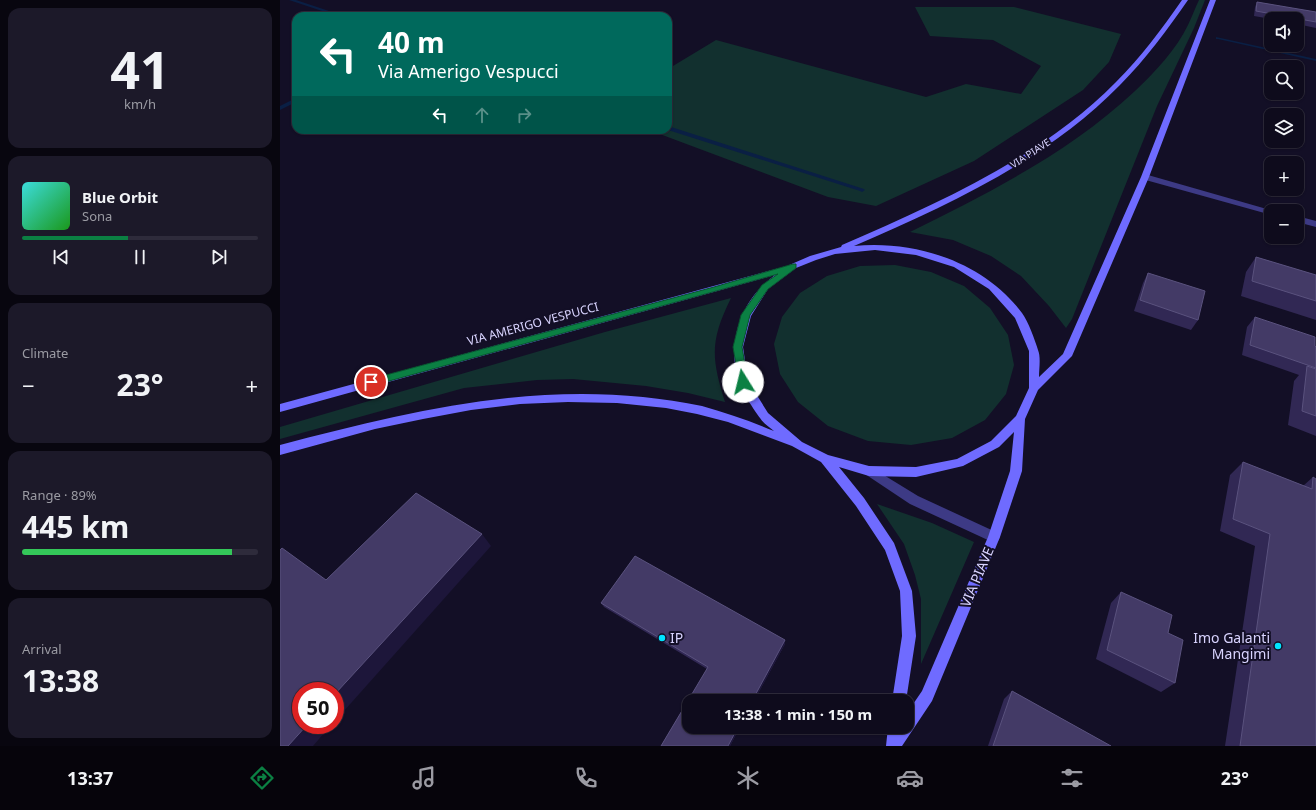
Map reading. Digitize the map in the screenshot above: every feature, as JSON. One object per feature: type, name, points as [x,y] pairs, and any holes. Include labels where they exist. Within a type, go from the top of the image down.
[{"type":"main road","name":"VIA PIAVE","points":[[834,251],[918,215],[968,191],[1046,143],[1096,104],[1123,78],[1154,44],[1185,0]]},
{"type":"main road","points":[[280,450],[391,421],[464,406],[536,398],[584,397],[633,399],[706,412],[740,422],[798,445],[825,459],[869,471],[916,472],[959,463],[995,444],[1020,419],[1034,388],[1067,356],[1145,177],[1213,0]]},
{"type":"main road","points":[[798,445],[764,416],[743,382],[738,347],[746,315],[765,287],[793,266],[834,251],[875,247],[917,252],[957,265],[992,287],[1019,316],[1034,351],[1034,388]]},
{"type":"main road","name":"VIA AMERIGO VESPUCCI","points":[[280,408],[570,327],[714,290],[793,266]]},
{"type":"main road","name":"VIA PIAVE","points":[[914,716],[927,696],[994,537],[1016,471],[1020,419]]},
{"type":"main road","points":[[825,459],[860,502],[890,547],[906,591],[909,636],[900,694]]},
{"type":"main road","name":"VIA PIAVE","points":[[893,746],[894,734]]},
{"type":"main road","name":"VIA PIAVE","points":[[893,746],[901,734]]},
{"type":"street","points":[[1145,177],[1264,210]]},
{"type":"street","points":[[1304,221],[1316,224]]},
{"type":"street","points":[[869,471],[914,500],[994,537]]},
{"type":"green space","points":[[1199,0],[1205,0],[1194,28],[1157,106],[1072,319],[1066,328],[1049,306],[1021,276],[991,256],[953,240],[910,232],[1028,170],[1084,133],[1110,113],[1143,84],[1171,52],[1183,34]]},
{"type":"green space","points":[[915,7],[1014,7],[1121,34],[1109,62],[1083,90],[974,161],[876,206],[828,197],[660,134],[672,134],[672,67],[716,40],[926,97],[966,84],[1021,94],[1041,66],[993,40],[930,36]]},
{"type":"green space","points":[[895,265],[931,272],[964,286],[990,308],[1008,335],[1014,365],[1006,394],[985,420],[952,438],[911,445],[868,441],[828,426],[798,402],[780,374],[774,344],[782,317],[800,293],[827,276],[860,266]]},
{"type":"green space","points":[[731,298],[719,326],[715,349],[717,373],[725,402],[688,393],[646,386],[573,379],[537,380],[464,388],[280,439],[280,427],[605,332]]},
{"type":"green space","points":[[877,504],[932,523],[974,542],[921,664],[921,599],[915,575],[904,544]]},
{"type":"building","points":[[1257,2],[1316,12],[1316,22],[1304,20],[1304,12],[1264,12],[1256,11]]},
{"type":"building","points":[[1256,257],[1316,275],[1316,301],[1252,281]]},
{"type":"building","points":[[1148,273],[1205,291],[1198,320],[1140,300]]},
{"type":"building","points":[[1255,317],[1315,337],[1316,368],[1250,345]]},
{"type":"building","points":[[1307,366],[1316,369],[1316,416],[1302,411]]},
{"type":"building","name":"Imo Galanti Mangimi","points":[[1243,462],[1312,489],[1313,477],[1316,479],[1316,746],[1240,746],[1270,534],[1233,519]]},
{"type":"building","points":[[416,493],[482,534],[344,684],[344,682],[292,682],[292,734],[299,734],[288,746],[280,746],[280,550],[282,548],[326,580]]},
{"type":"building","points":[[635,556],[785,640],[756,694],[692,694],[708,667],[601,603]]},
{"type":"building","points":[[1121,592],[1172,615],[1168,633],[1183,640],[1175,683],[1107,650]]},
{"type":"building","points":[[1012,691],[1111,746],[993,746]]},
{"type":"building","points":[[682,711],[682,734],[734,734],[728,746],[661,746]]},
{"type":"waterway","points":[[291,0],[329,12]]},
{"type":"waterway","points":[[1218,38],[1316,60]]},
{"type":"waterway","points":[[280,108],[292,102]]},
{"type":"waterway","points":[[672,129],[862,190]]},
{"type":"place","name":"IP","points":[[662,638]]},
{"type":"place","name":"Imo Galanti Mangimi","points":[[1278,646]]},
{"type":"route","points":[[371,382],[570,327],[714,290],[793,266],[765,287],[746,315],[738,347],[743,382]]}]
